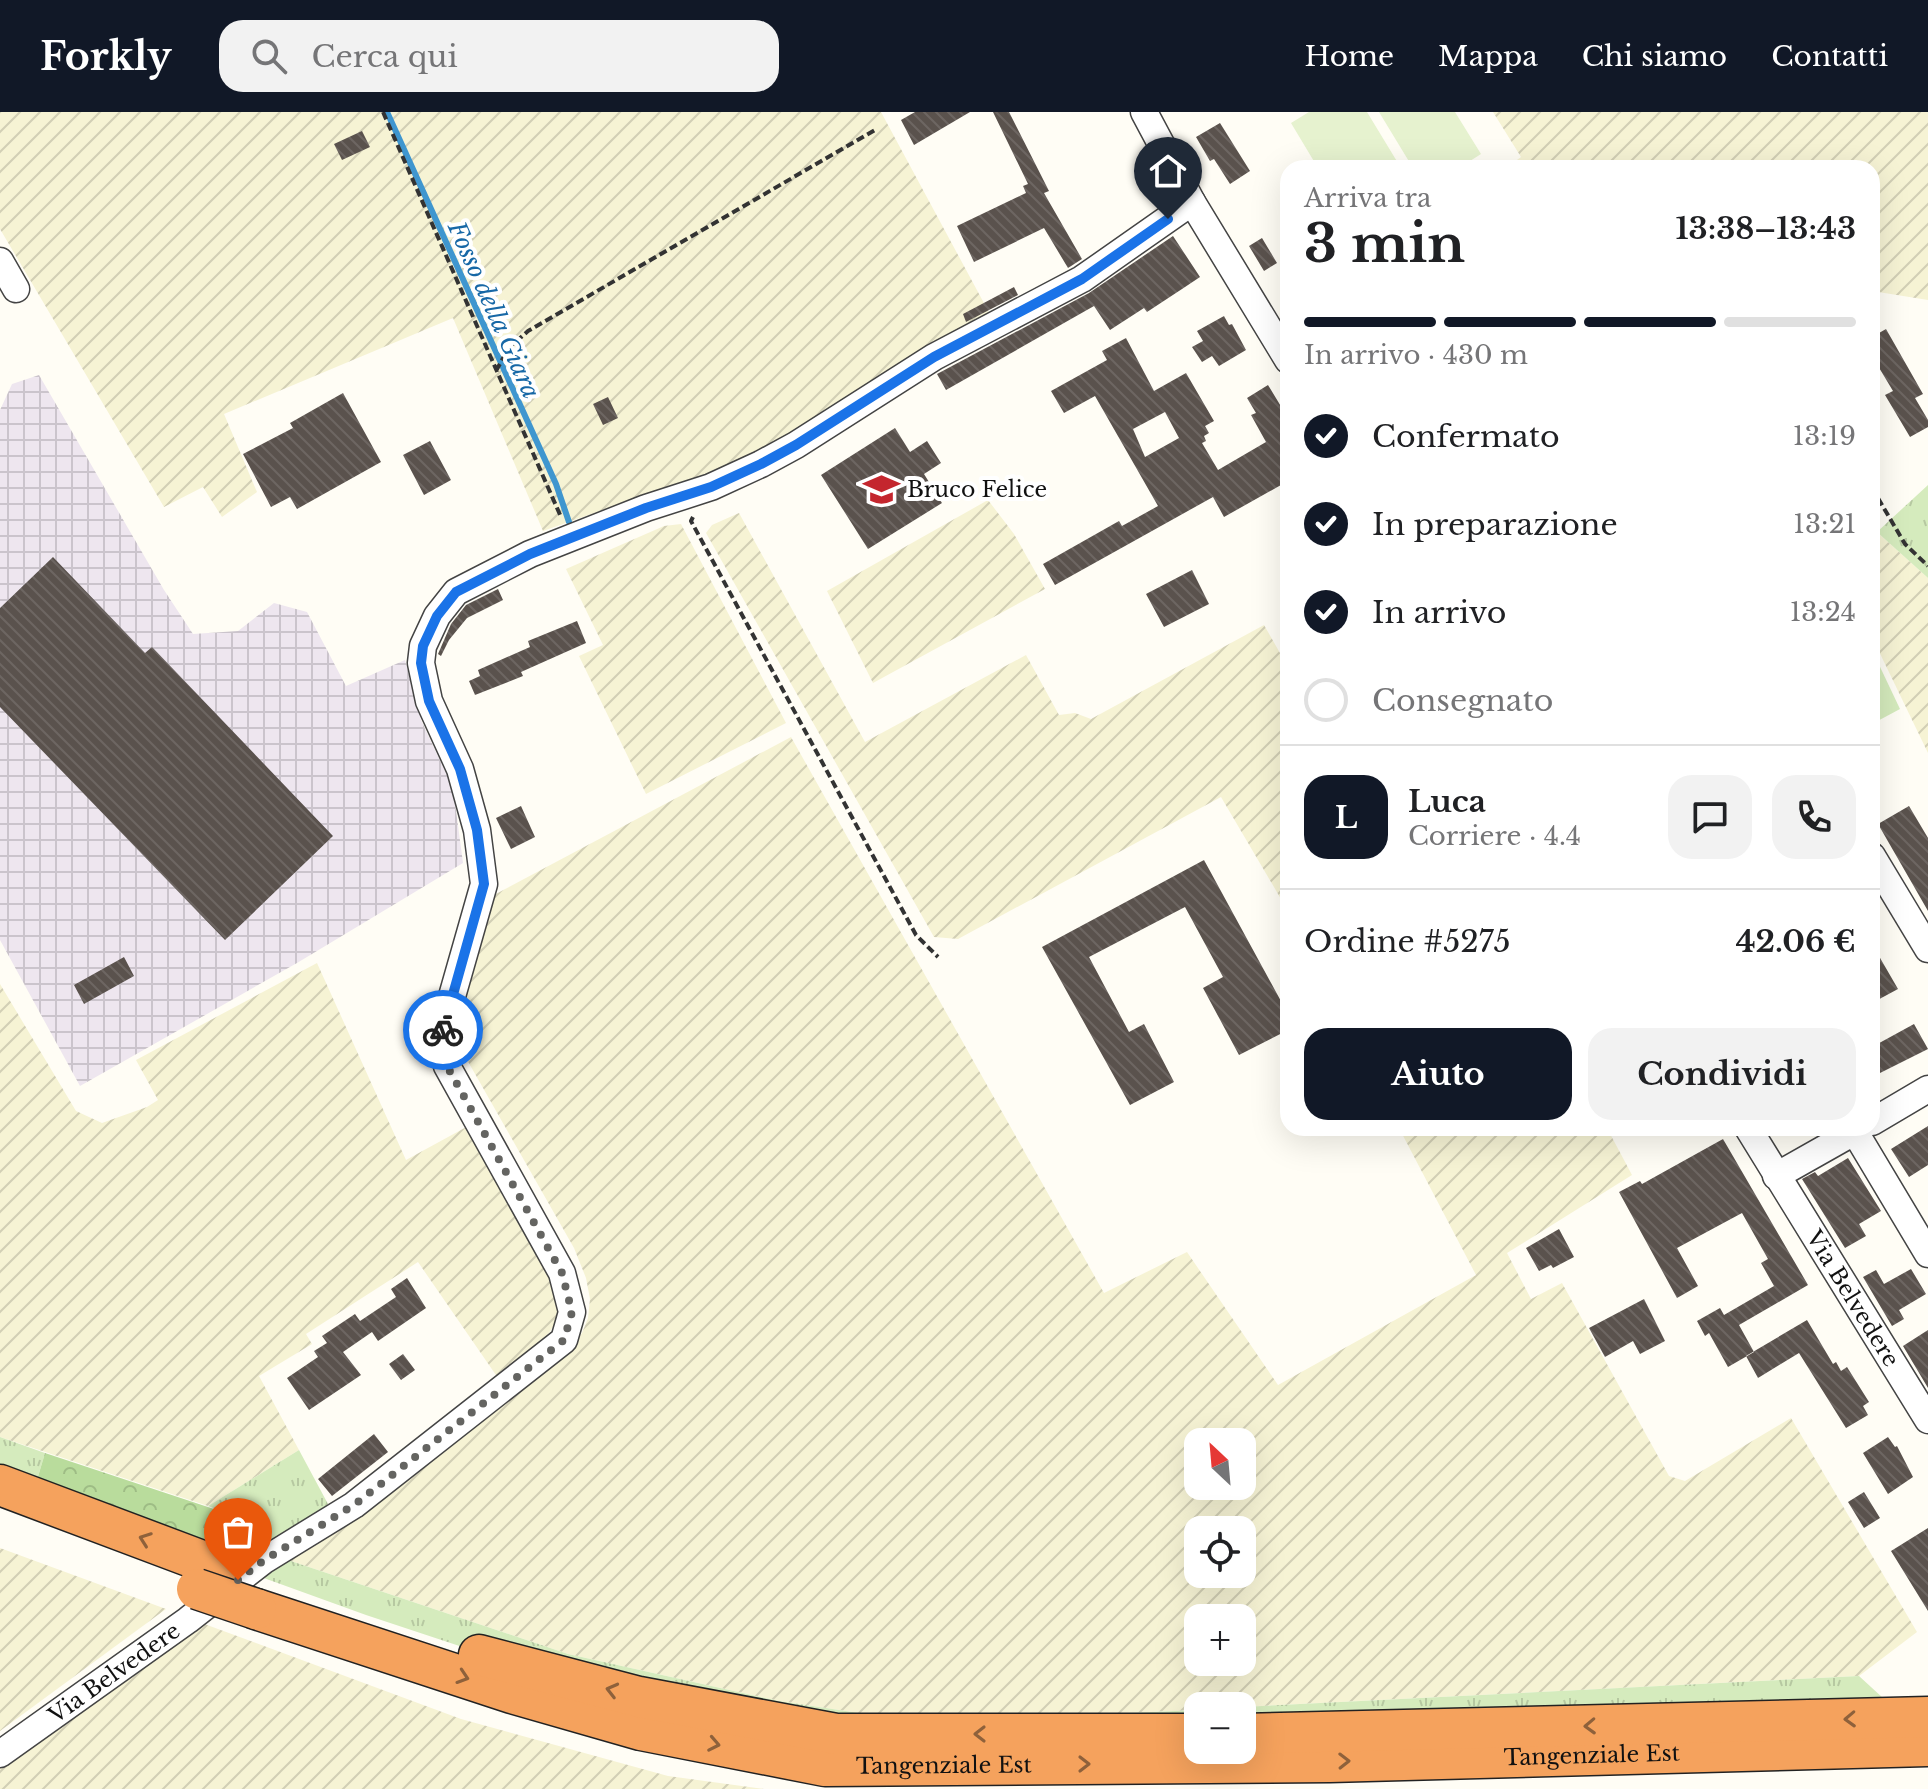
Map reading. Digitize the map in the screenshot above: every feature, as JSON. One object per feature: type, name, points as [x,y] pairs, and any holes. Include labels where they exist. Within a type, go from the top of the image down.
[{"type":"highway","name":"Tangenziale Est","points":[[0,1485],[207,1578]]},
{"type":"highway","name":"Tangenziale Est","points":[[0,1515],[207,1578],[512,1693],[641,1730],[825,1766],[1330,1762],[1928,1746]]},
{"type":"highway","name":"Tangenziale Est","points":[[264,1598],[639,1697],[836,1734],[1184,1734]]},
{"type":"highway","name":"Tangenziale Est","points":[[1256,1734],[1928,1717]]},
{"type":"street","points":[[1144,112],[1192,202],[1280,347]]},
{"type":"street","name":"Via Belvedere","points":[[0,1754],[188,1620],[263,1561],[354,1505],[564,1340],[572,1312],[562,1273],[447,1066],[441,1035],[484,884],[477,830],[460,769],[429,701],[421,663],[423,646],[437,616],[456,592],[530,554],[711,487],[796,445],[934,357],[1082,279],[1192,202]]},
{"type":"street","points":[[0,261],[16,289]]},
{"type":"street","points":[[1880,869],[1928,949]]},
{"type":"street","points":[[1880,1117],[1928,1089]]},
{"type":"street","name":"Via Belvedere","points":[[1753,1136],[1928,1420]]},
{"type":"street","points":[[1776,1176],[1847,1136]]},
{"type":"street","points":[[1868,1136],[1928,1254]]},
{"type":"path","points":[[383,112],[570,537]]},
{"type":"path","points":[[496,371],[508,349],[528,331],[875,130]]},
{"type":"path","points":[[711,487],[691,521],[916,935],[938,957]]},
{"type":"path","points":[[1880,502],[1905,544],[1928,566]]},
{"type":"shaded area","points":[[0,112],[881,112],[992,318],[780,441],[705,474],[543,531],[453,318],[224,414],[257,492],[222,517],[203,487],[164,507],[0,229]]},
{"type":"shaded area","points":[[1493,112],[1928,112],[1928,300],[1880,292],[1880,160],[1517,160],[1521,157]]},
{"type":"shaded area","points":[[39,375],[164,590],[193,634],[238,631],[274,603],[307,612],[346,686],[405,660],[421,720],[453,788],[463,863],[297,963],[80,1086],[0,940],[0,410],[12,384]]},
{"type":"shaded area","points":[[988,500],[1014,534],[1045,589],[873,683],[827,591]]},
{"type":"shaded area","points":[[739,513],[865,742],[1026,655],[1059,715],[1075,713],[1091,719],[1264,625],[1280,653],[1280,897],[1221,797],[958,939],[934,937],[706,533],[712,525]]},
{"type":"shaded area","points":[[681,524],[786,723],[646,794],[579,656],[603,645],[566,569],[664,526]]},
{"type":"shaded area","points":[[1880,535],[1928,578],[1928,753],[1880,654]]},
{"type":"shaded area","points":[[791,737],[1104,1293],[1187,1252],[1278,1385],[1476,1275],[1403,1136],[1611,1136],[1632,1175],[1507,1253],[1531,1299],[1562,1283],[1669,1476],[1685,1481],[1791,1418],[1917,1632],[1859,1676],[1256,1706],[1256,1692],[1184,1692],[1184,1711],[919,1722],[779,1701],[568,1654],[285,1559],[569,1350],[582,1333],[588,1318],[590,1299],[586,1278],[574,1248],[466,1058],[461,1044],[462,1007],[494,895]]},
{"type":"shaded area","points":[[317,963],[406,1160],[470,1125],[548,1262],[561,1299],[557,1320],[549,1333],[498,1378],[418,1262],[306,1334],[312,1344],[259,1376],[299,1450],[208,1506],[0,1437],[0,984],[76,1111],[102,1123],[158,1100],[136,1060]]},
{"type":"shaded area","points":[[0,1548],[166,1609],[0,1731]]},
{"type":"shaded area","points":[[199,1622],[461,1719],[668,1776],[764,1789],[0,1789],[0,1768]]},
{"type":"green space","points":[[1309,112],[1367,112],[1396,160],[1313,160],[1291,123]]},
{"type":"green space","points":[[1379,112],[1455,112],[1481,154],[1472,160],[1408,160]]},
{"type":"green space","points":[[1928,485],[1928,578],[1880,535],[1880,529]]},
{"type":"green space","points":[[1880,667],[1900,709],[1880,720]]},
{"type":"green space","points":[[0,1437],[45,1453],[37,1480],[0,1467]]},
{"type":"green space","points":[[299,1450],[328,1504],[247,1559],[221,1511],[208,1506]]},
{"type":"green space","points":[[45,1453],[220,1511],[247,1559],[37,1480]]},
{"type":"green space","points":[[285,1559],[568,1654],[779,1701],[919,1722],[1184,1711],[1184,1737],[882,1735],[583,1687],[261,1577]]},
{"type":"green space","points":[[1859,1676],[1895,1709],[1256,1736],[1256,1706]]},
{"type":"building","points":[[915,112],[970,112],[914,145],[901,120]]},
{"type":"building","points":[[993,112],[1009,112],[1049,191],[1044,193],[1082,259],[1068,268],[1044,228],[974,262],[957,226],[1026,193],[1023,186],[1028,184]]},
{"type":"building","points":[[1220,123],[1250,171],[1230,184],[1214,159],[1210,161],[1196,137]]},
{"type":"building","points":[[362,131],[370,147],[342,160],[334,144]]},
{"type":"building","points":[[1173,236],[1200,277],[1147,312],[1144,308],[1110,330],[1094,306],[946,390],[937,374],[1089,293]]},
{"type":"building","points":[[1262,238],[1277,263],[1264,271],[1249,246]]},
{"type":"building","points":[[1014,287],[1018,295],[966,322],[963,314]]},
{"type":"building","points":[[1224,316],[1246,350],[1219,366],[1212,356],[1202,362],[1192,347],[1203,341],[1197,331]]},
{"type":"building","points":[[1886,329],[1923,394],[1915,398],[1928,420],[1928,427],[1910,437],[1885,395],[1893,391],[1880,369],[1880,332]]},
{"type":"building","points":[[1126,338],[1154,391],[1186,373],[1214,421],[1205,426],[1209,433],[1202,443],[1218,470],[1266,442],[1251,415],[1256,413],[1247,398],[1268,385],[1280,405],[1280,486],[1224,517],[1213,497],[1055,585],[1043,564],[1119,521],[1122,526],[1158,506],[1095,396],[1064,413],[1051,391],[1107,360],[1102,351]],"holes":[[[1165,412],[1179,438],[1145,457],[1133,429]]]},
{"type":"building","points":[[343,393],[381,462],[297,509],[290,497],[271,507],[243,454],[293,428],[290,423]]},
{"type":"building","points":[[608,397],[618,418],[603,425],[593,404]]},
{"type":"building","name":"Bruco Felice","points":[[895,428],[910,452],[927,441],[941,463],[924,474],[942,503],[868,549],[821,475]]},
{"type":"building","points":[[430,441],[451,480],[424,495],[403,455]]},
{"type":"building","points":[[53,557],[145,653],[152,647],[333,836],[225,940],[0,707],[0,608]]},
{"type":"building","points":[[1192,570],[1209,604],[1164,627],[1146,594]]},
{"type":"building","points":[[498,589],[503,600],[467,618],[449,640],[441,656],[438,654],[451,624],[466,605]]},
{"type":"building","points":[[577,621],[586,643],[521,672],[523,676],[475,695],[469,681],[480,676],[478,670],[530,647],[528,641]]},
{"type":"building","points":[[521,806],[535,837],[511,849],[496,818]]},
{"type":"building","points":[[1909,806],[1928,838],[1928,911],[1880,827],[1880,823]]},
{"type":"building","points":[[1204,860],[1280,999],[1280,1034],[1239,1055],[1203,988],[1223,977],[1185,907],[1089,957],[1129,1032],[1144,1024],[1174,1082],[1130,1105],[1042,947]]},
{"type":"building","points":[[124,957],[134,976],[84,1004],[74,985]]},
{"type":"building","points":[[1880,958],[1898,989],[1880,999]]},
{"type":"building","points":[[1914,1024],[1928,1049],[1880,1073],[1880,1043]]},
{"type":"building","points":[[1928,1126],[1928,1165],[1909,1177],[1891,1149]]},
{"type":"building","points":[[1723,1139],[1808,1285],[1739,1325],[1754,1352],[1728,1367],[1709,1333],[1705,1336],[1697,1321],[1720,1308],[1724,1315],[1774,1286],[1761,1263],[1768,1259],[1742,1213],[1677,1248],[1698,1286],[1677,1298],[1619,1192],[1640,1181],[1642,1184]]},
{"type":"building","points":[[1848,1158],[1881,1211],[1859,1224],[1866,1236],[1845,1248],[1802,1179],[1815,1172],[1818,1176]]},
{"type":"building","points":[[1559,1229],[1574,1257],[1553,1268],[1551,1265],[1539,1271],[1526,1248]]},
{"type":"building","points":[[1911,1269],[1926,1294],[1899,1310],[1904,1319],[1892,1326],[1863,1277],[1876,1270],[1884,1284]]},
{"type":"building","points":[[407,1278],[426,1308],[378,1341],[372,1332],[343,1352],[361,1375],[309,1410],[287,1378],[318,1357],[314,1351],[327,1343],[322,1336],[355,1314],[360,1321],[396,1297],[391,1289]]},
{"type":"building","points":[[1644,1299],[1665,1341],[1640,1354],[1633,1341],[1605,1357],[1589,1328]]},
{"type":"building","points":[[1807,1320],[1833,1364],[1836,1362],[1841,1371],[1847,1367],[1869,1402],[1863,1406],[1868,1415],[1846,1428],[1799,1353],[1758,1378],[1746,1356]]},
{"type":"building","points":[[1928,1330],[1928,1388],[1903,1346]]},
{"type":"building","points":[[403,1354],[415,1370],[401,1380],[389,1364]]},
{"type":"building","points":[[374,1434],[388,1452],[332,1496],[318,1479]]},
{"type":"building","points":[[1888,1437],[1897,1446],[1913,1477],[1888,1494],[1863,1453]]},
{"type":"building","points":[[1864,1492],[1880,1518],[1864,1528],[1848,1502]]},
{"type":"building","points":[[1928,1528],[1928,1611],[1891,1551]]},
{"type":"waterway","name":"Fosso della Giara","points":[[387,112],[556,484],[569,522]]},
{"type":"way so far","points":[[238,1580],[354,1505],[564,1340],[572,1312],[562,1273],[447,1066],[441,1035],[443,1030]]},
{"type":"place","name":"Bruco Felice","points":[[881,489]]},
{"type":"route","points":[[443,1030],[484,884],[477,830],[460,769],[429,701],[421,663],[423,646],[437,616],[456,592],[570,537],[711,487],[761,464],[934,357],[1082,279],[1168,219]]}]
